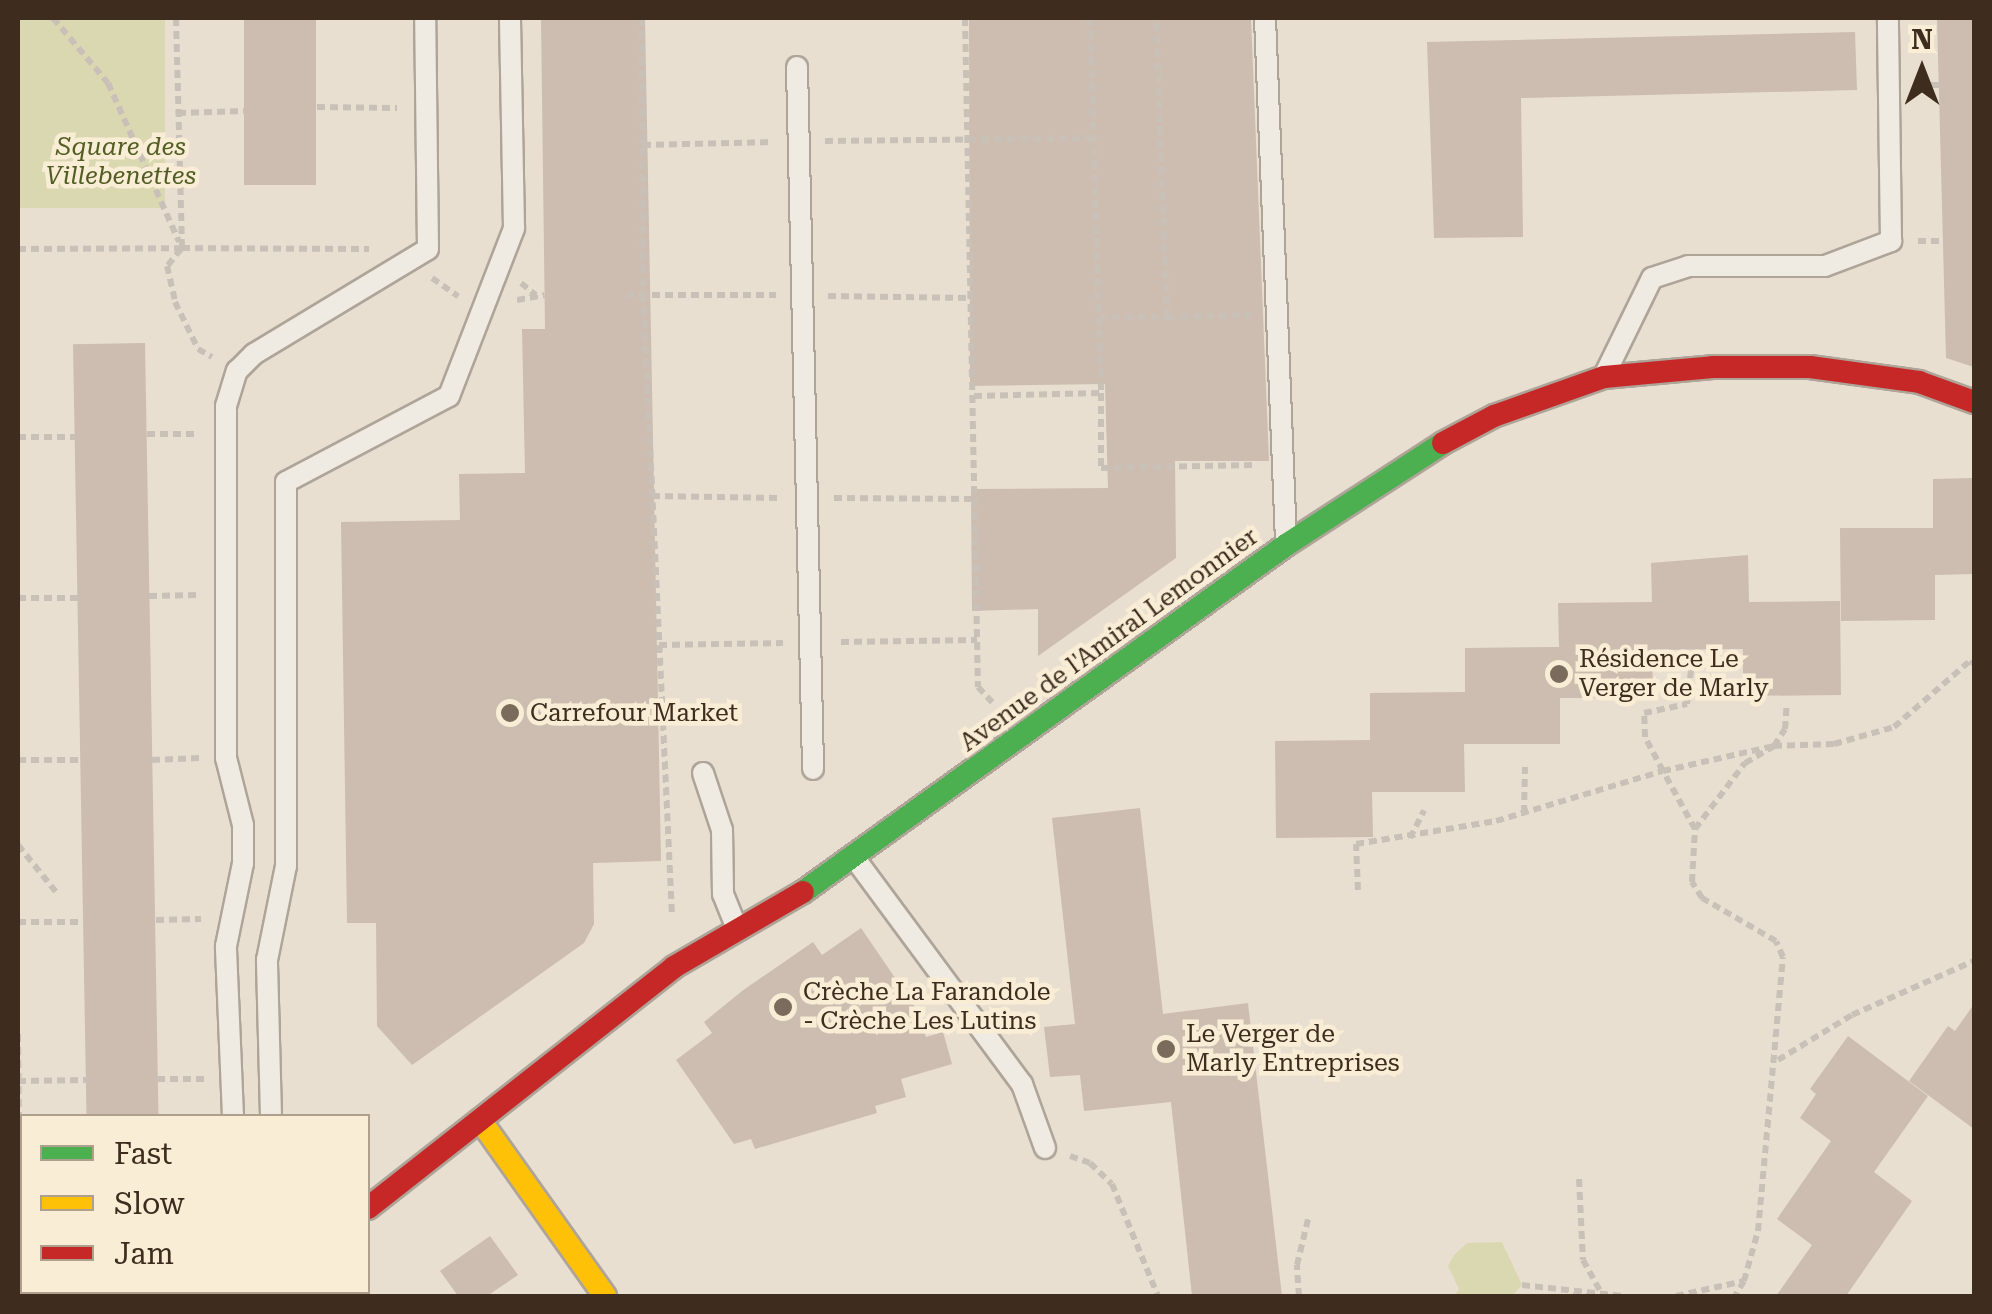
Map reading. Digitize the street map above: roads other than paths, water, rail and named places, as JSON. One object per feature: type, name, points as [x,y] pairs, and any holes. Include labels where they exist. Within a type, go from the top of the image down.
[{"type":"street","name":"Avenue de l'Amiral Lemonnier","points":[[370,1206],[674,967],[854,858],[1404,464],[1494,416],[1604,377],[1714,366],[1810,366],[1919,382],[1974,402]]},
{"type":"street","points":[[480,1120],[605,1296]]},
{"type":"lane","points":[[234,1114],[226,946],[243,826],[226,758],[223,434],[237,370],[266,345],[394,275],[428,249],[425,18]]},
{"type":"lane","points":[[272,1114],[267,960],[286,866],[286,482],[449,396],[514,228],[510,18]]},
{"type":"lane","points":[[1265,18],[1286,545]]},
{"type":"lane","points":[[1604,377],[1652,278],[1688,266],[1826,266],[1892,241],[1888,18]]},
{"type":"lane","points":[[798,67],[813,768]]},
{"type":"lane","points":[[703,773],[722,830],[723,894],[736,927]]},
{"type":"lane","points":[[854,858],[1022,1084],[1045,1148]]},
{"type":"place","name":"Résidence Le Verger de Marly","points":[[1559,674]]},
{"type":"place","name":"Carrefour Market","points":[[510,713]]},
{"type":"place","name":"Crèche La Farandole - Crèche Les Lutins","points":[[783,1007]]},
{"type":"place","name":"Le Verger de Marly Entreprises","points":[[1166,1049]]},
{"type":"park label","name":"Square des Villebenettes","points":[[121,162]]}]
